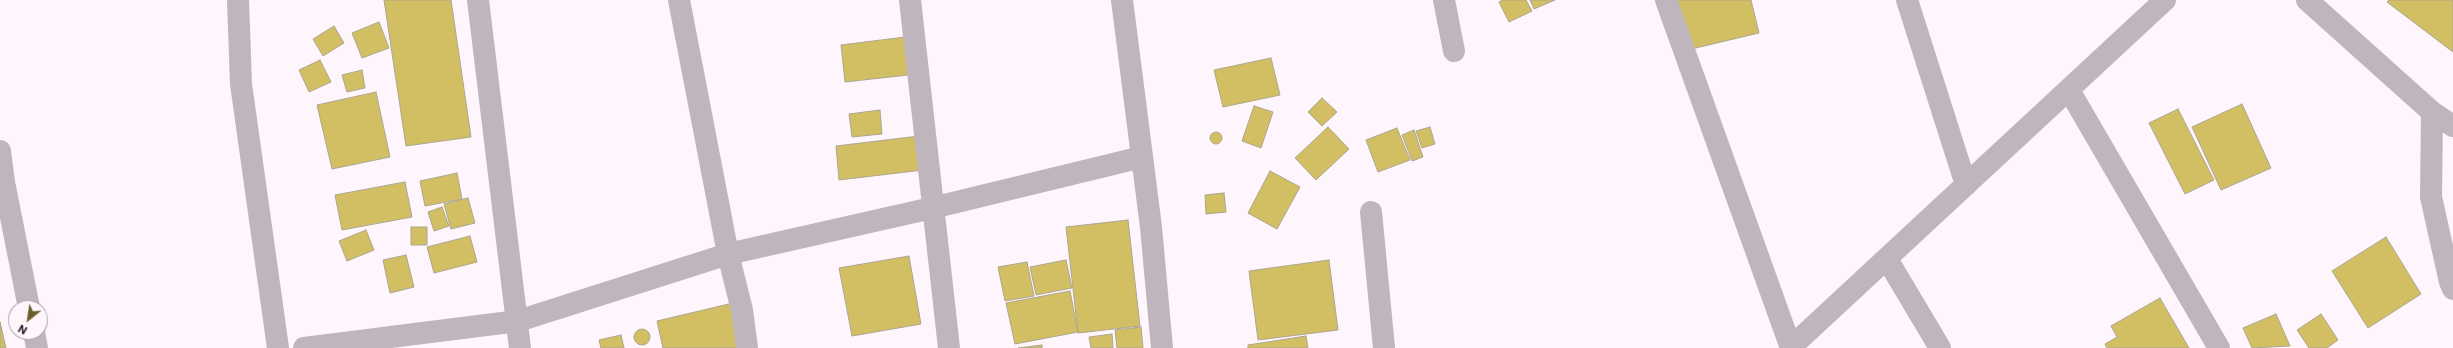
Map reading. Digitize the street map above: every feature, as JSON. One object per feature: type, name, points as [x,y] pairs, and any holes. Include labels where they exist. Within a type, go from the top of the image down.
[{"type":"street","points":[[238,0],[241,84],[278,348]]},
{"type":"street","points":[[478,0],[518,321],[520,348]]},
{"type":"street","points":[[679,0],[728,254],[742,310],[747,348]]},
{"type":"street","points":[[910,0],[932,208],[949,348]]},
{"type":"street","points":[[1122,0],[1142,157],[1162,348]]},
{"type":"street","points":[[1444,0],[1454,50]]},
{"type":"street","points":[[1666,0],[1791,348],[2165,0]]},
{"type":"street","points":[[1907,0],[1966,185]]},
{"type":"street","points":[[2307,0],[2432,112],[2453,126]]},
{"type":"street","points":[[2069,90],[2219,348]]},
{"type":"street","points":[[2432,112],[2431,197],[2450,282],[2453,289]]},
{"type":"street","points":[[0,151],[4,182],[27,300]]},
{"type":"street","points":[[304,348],[518,321],[728,254],[932,208],[1142,157]]},
{"type":"street","points":[[1371,212],[1384,348]]},
{"type":"street","points":[[1887,259],[1940,348]]},
{"type":"building","points":[[384,0],[451,0],[471,137],[406,146]]},
{"type":"building","points":[[1503,0],[1526,0],[1532,11],[1509,22],[1499,2]]},
{"type":"building","points":[[1530,0],[1555,0],[1534,9]]},
{"type":"building","points":[[1671,0],[1751,0],[1759,33],[1683,51]]},
{"type":"building","points":[[2389,0],[2453,0],[2453,52],[2387,2]]},
{"type":"building","points":[[379,22],[389,48],[362,58],[352,33]]},
{"type":"building","points":[[334,26],[344,43],[323,56],[313,39]]},
{"type":"building","points":[[913,36],[917,74],[845,82],[841,45]]},
{"type":"building","points":[[1271,58],[1280,95],[1223,107],[1214,70]]},
{"type":"building","points":[[320,60],[331,82],[309,92],[299,70]]},
{"type":"building","points":[[362,70],[365,88],[347,92],[342,75]]},
{"type":"building","points":[[376,92],[390,157],[332,169],[317,105]]},
{"type":"building","points":[[1322,98],[1337,112],[1322,126],[1308,112]]},
{"type":"building","points":[[2242,104],[2271,168],[2221,190],[2192,127]]},
{"type":"building","points":[[1254,106],[1273,112],[1261,148],[1242,141]]},
{"type":"building","points":[[2178,109],[2214,180],[2185,194],[2149,123]]},
{"type":"building","points":[[880,110],[882,134],[852,137],[849,114]]},
{"type":"building","points":[[1328,127],[1349,149],[1316,180],[1295,158]]},
{"type":"building","points":[[1430,127],[1435,144],[1422,148],[1416,131]]},
{"type":"building","points":[[1397,128],[1410,160],[1378,172],[1366,140]]},
{"type":"building","points":[[1414,130],[1423,157],[1412,161],[1402,135]]},
{"type":"building","points":[[1214,132],[1218,132],[1222,138],[1218,144],[1214,144],[1210,140],[1210,136]]},
{"type":"building","points":[[919,136],[923,170],[839,180],[836,146]]},
{"type":"building","points":[[1270,171],[1300,187],[1277,229],[1248,213]]},
{"type":"building","points":[[457,173],[462,199],[425,206],[420,181]]},
{"type":"building","points":[[405,182],[412,217],[342,230],[335,195]]},
{"type":"building","points":[[1224,193],[1226,212],[1206,214],[1205,195]]},
{"type":"building","points":[[468,198],[475,223],[451,229],[444,204]]},
{"type":"building","points":[[442,207],[449,226],[434,231],[428,212]]},
{"type":"building","points":[[1128,220],[1140,326],[1078,333],[1066,227]]},
{"type":"building","points":[[411,227],[427,227],[427,245],[411,245]]},
{"type":"building","points":[[366,230],[374,250],[347,261],[339,241]]},
{"type":"building","points":[[470,236],[477,262],[434,273],[427,247]]},
{"type":"building","points":[[2386,237],[2421,294],[2368,328],[2332,271]]},
{"type":"building","points":[[406,255],[414,287],[390,293],[383,260]]},
{"type":"building","points":[[909,256],[921,324],[852,336],[839,268]]},
{"type":"building","points":[[1066,260],[1072,288],[1036,295],[1030,267]]},
{"type":"building","points":[[1329,260],[1338,330],[1258,340],[1249,271]]},
{"type":"building","points":[[1027,262],[1034,296],[1005,301],[998,267]]},
{"type":"building","points":[[1070,291],[1078,332],[1015,344],[1006,303]]},
{"type":"building","points":[[2160,298],[2189,348],[2107,348],[2105,344],[2117,337],[2111,326]]},
{"type":"building","points":[[733,303],[743,348],[663,348],[657,321]]},
{"type":"building","points":[[2276,314],[2290,346],[2252,348],[2243,328]]},
{"type":"building","points":[[2321,314],[2338,340],[2327,348],[2309,348],[2297,330]]},
{"type":"building","points":[[0,322],[6,348],[0,348]]},
{"type":"building","points":[[1141,327],[1143,348],[1117,348],[1115,330]]},
{"type":"building","points":[[642,329],[649,334],[650,337],[645,344],[642,345],[635,340],[634,337],[639,330]]},
{"type":"building","points":[[1112,334],[1113,348],[1091,348],[1089,337]]},
{"type":"building","points":[[621,335],[624,348],[601,348],[599,340]]},
{"type":"building","points":[[1306,336],[1308,348],[1248,348],[1248,345]]},
{"type":"building","points":[[1042,345],[1042,348],[1018,348]]}]
